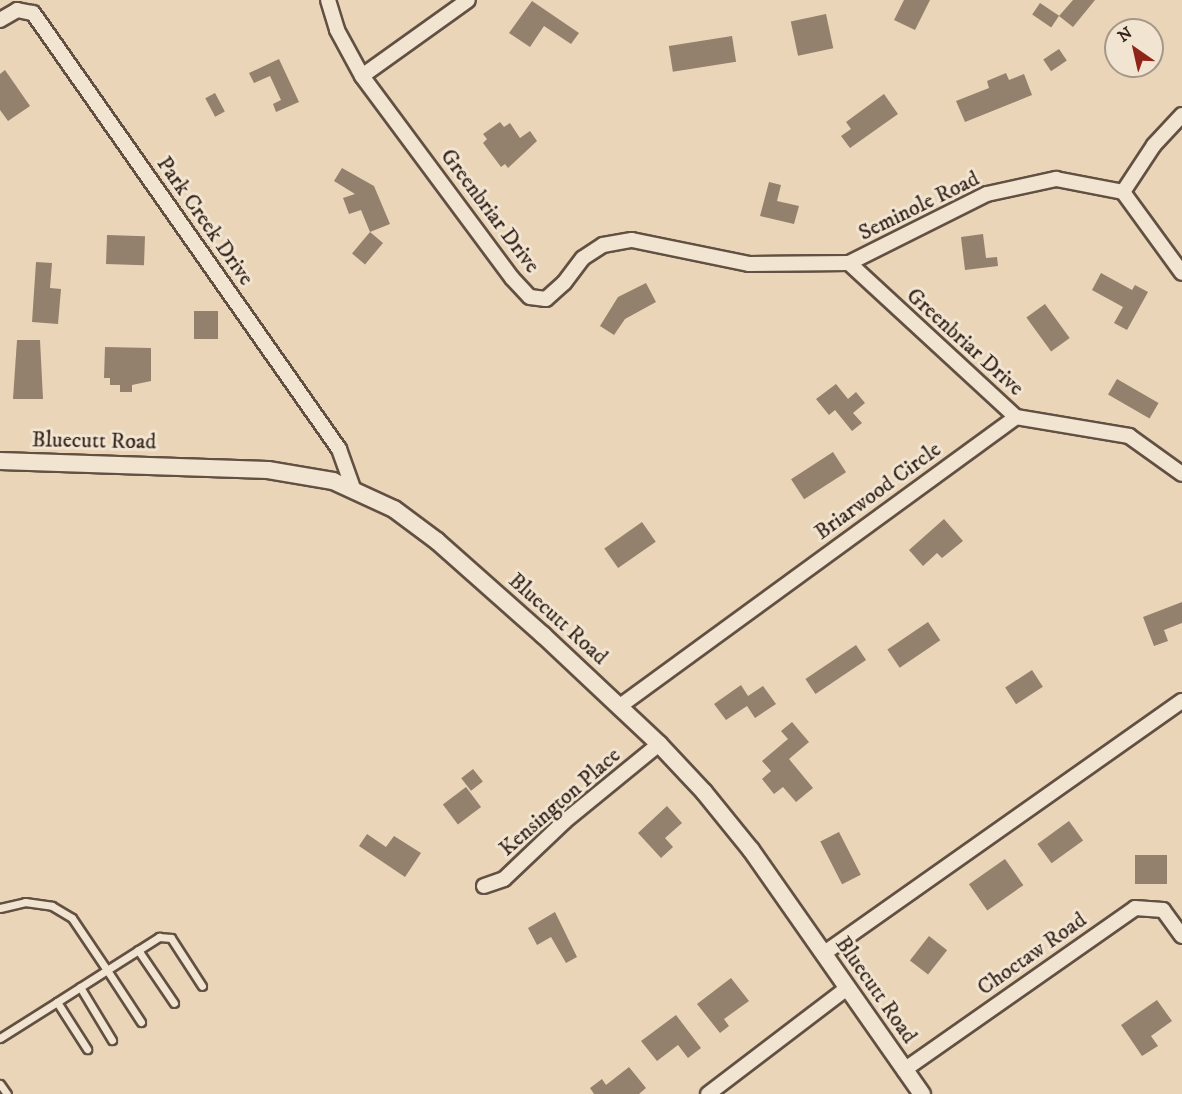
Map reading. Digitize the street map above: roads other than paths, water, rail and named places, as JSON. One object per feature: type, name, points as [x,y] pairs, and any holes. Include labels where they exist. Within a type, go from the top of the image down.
[{"type":"street","name":"Greenbriar Drive","points":[[328,0],[337,30],[362,76],[512,278],[530,297],[546,299],[583,258],[603,244],[632,240],[749,264],[849,263],[1016,417]]},
{"type":"street","points":[[362,76],[468,0]]},
{"type":"street","name":"Park Creek Drive","points":[[0,20],[17,10],[33,13],[339,449],[353,488]]},
{"type":"street","points":[[1182,115],[1154,145],[1123,192],[1182,273]]},
{"type":"street","name":"Seminole Road","points":[[849,263],[987,194],[1056,179],[1123,192]]},
{"type":"street","points":[[1016,417],[1129,436],[1182,474]]},
{"type":"street","name":"Briarwood Circle","points":[[620,706],[1016,417]]},
{"type":"street","name":"Bluecutt Road","points":[[0,461],[247,468],[311,476],[353,488],[394,509],[437,541],[659,744],[750,850],[922,1094]]},
{"type":"street","points":[[823,954],[1182,701]]},
{"type":"street","name":"Kensington Place","points":[[484,886],[504,879],[565,821],[659,744]]},
{"type":"street","name":"Choctaw Road","points":[[904,1070],[1136,908],[1164,910],[1182,936]]},
{"type":"street","points":[[708,1094],[847,988]]},
{"type":"lane","points":[[0,908],[25,902],[52,906],[72,918],[141,1022]]},
{"type":"lane","points":[[0,1038],[159,937],[171,938],[201,986]]},
{"type":"lane","points":[[138,950],[174,1003]]},
{"type":"lane","points":[[80,987],[112,1040]]},
{"type":"lane","points":[[57,1002],[87,1049]]},
{"type":"lane","points":[[0,1084],[7,1094]]}]
